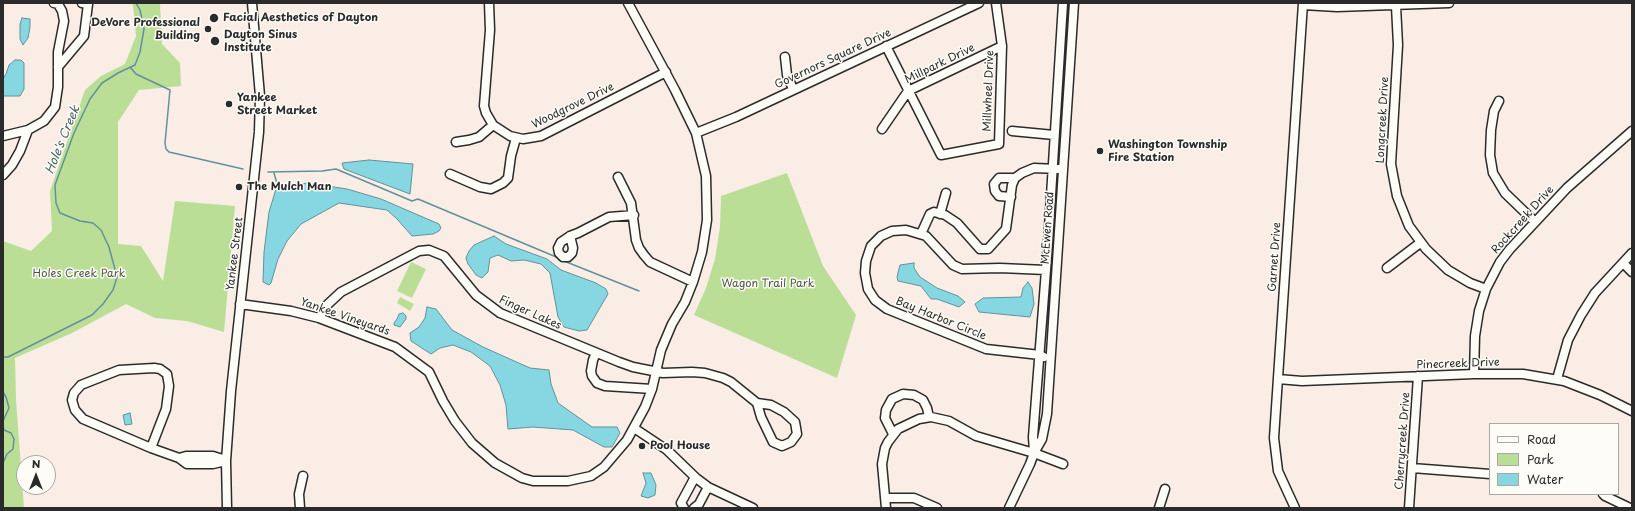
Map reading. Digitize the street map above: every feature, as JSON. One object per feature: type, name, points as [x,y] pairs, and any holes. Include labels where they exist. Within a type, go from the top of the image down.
[{"type":"street","points":[[3,136],[28,130],[44,121],[55,107],[58,87],[58,52],[64,21],[59,3]]},
{"type":"street","points":[[58,67],[84,36],[88,4],[82,3]]},
{"type":"street","name":"Yankee Street","points":[[227,508],[226,461],[231,391],[259,132],[260,96],[252,3]]},
{"type":"street","points":[[456,142],[479,137],[493,125],[486,113],[484,102],[490,30],[489,3]]},
{"type":"street","name":"Yankee Vineyards","points":[[240,304],[290,310],[322,319],[395,347],[429,372],[443,401],[455,421],[472,443],[495,462],[522,478],[533,481],[568,481],[591,476],[604,467],[620,450],[645,407],[652,389],[662,350],[672,324],[685,302],[693,282],[705,238],[708,205],[706,176],[696,133],[666,72],[628,3]]},
{"type":"street","name":"Governors Square Drive","points":[[696,133],[722,123],[979,3]]},
{"type":"street","name":"Millwheel Drive","points":[[886,46],[941,155],[999,144],[1002,46],[996,3]]},
{"type":"street","name":"McEwen Road","points":[[1034,453],[1033,437],[1046,270],[1063,3]]},
{"type":"street","name":"McEwen Road","points":[[1009,508],[1042,439],[1047,414],[1074,3]]},
{"type":"street","points":[[1303,4],[1337,7],[1449,3]]},
{"type":"street","name":"Garnet Drive","points":[[1295,508],[1283,485],[1276,460],[1274,438],[1303,4]]},
{"type":"street","name":"Longcreek Drive","points":[[1396,6],[1398,44],[1391,151],[1395,189],[1402,211],[1409,226],[1420,243],[1448,270],[1470,283],[1486,289]]},
{"type":"street","name":"Millpark Drive","points":[[882,129],[908,91],[1002,46]]},
{"type":"street","points":[[785,57],[787,75],[793,89]]},
{"type":"street","name":"Woodgrove Drive","points":[[493,125],[504,133],[516,138],[532,138],[541,136],[666,72]]},
{"type":"street","points":[[1499,101],[1494,111],[1490,146],[1493,173],[1500,187],[1505,193],[1535,222]]},
{"type":"street","points":[[3,174],[12,165],[20,151],[28,130]]},
{"type":"street","points":[[1012,131],[1054,135]]},
{"type":"street","name":"Rockcreek Drive","points":[[1474,374],[1476,323],[1486,289],[1500,262],[1567,188],[1632,131]]},
{"type":"street","points":[[450,174],[480,187],[491,189],[503,183],[508,178],[511,156],[516,138]]},
{"type":"street","points":[[1046,270],[1000,268],[962,269],[953,265],[931,240],[921,234],[930,214],[934,212],[957,223],[980,249],[985,250],[1006,229],[1012,185],[1015,178],[1034,168],[1063,169]]},
{"type":"street","points":[[618,177],[631,203],[638,248],[650,262],[693,282]]},
{"type":"street","points":[[1011,197],[999,196],[994,191],[994,184],[1000,178],[1015,178]]},
{"type":"street","points":[[940,214],[946,193]]},
{"type":"street","points":[[570,236],[609,217],[634,215]]},
{"type":"street","name":"Bay Harbor Circle","points":[[921,234],[906,230],[892,231],[881,236],[871,246],[866,261],[867,282],[871,295],[879,304],[887,309],[986,349],[1040,355],[1050,359]]},
{"type":"street","points":[[1387,268],[1420,243]]},
{"type":"street","name":"Finger Lakes","points":[[322,319],[323,309],[340,292],[419,251],[429,250],[440,253],[444,256],[476,294],[491,308],[514,319],[633,367],[663,373],[692,372],[714,375],[731,382],[757,403]]},
{"type":"street","points":[[1557,379],[1568,340],[1581,315],[1595,293],[1632,253]]},
{"type":"street","points":[[1623,263],[1632,272]]},
{"type":"street","points":[[596,353],[591,371],[592,376],[597,383],[604,386],[652,389]]},
{"type":"street","points":[[152,448],[168,401],[169,381],[168,376],[164,371],[154,368],[120,370],[86,383],[77,389],[73,396],[73,405],[75,410],[83,419],[152,448],[179,458],[186,456],[213,456],[226,461]]},
{"type":"street","name":"Pinecreek Drive","points":[[1278,379],[1302,381],[1474,374],[1522,374],[1557,379],[1586,389],[1632,411]]},
{"type":"street","name":"Cherrycreek Drive","points":[[1409,508],[1418,376]]},
{"type":"street","points":[[893,434],[885,418],[886,410],[892,399],[903,394],[914,395],[923,400],[928,408],[929,417]]},
{"type":"street","points":[[757,403],[771,405],[784,412],[795,422],[797,434],[791,442],[782,446],[774,442],[761,417],[757,403]]},
{"type":"street","points":[[886,508],[882,464],[885,448],[893,434],[911,422],[929,417],[949,421],[984,439],[1034,453],[1063,464]]},
{"type":"street","points":[[634,428],[667,450],[695,477],[708,487],[753,508]]},
{"type":"street","points":[[1412,468],[1489,474]]},
{"type":"street","points":[[300,508],[299,494],[303,476]]},
{"type":"street","points":[[684,508],[681,503],[695,477]]},
{"type":"street","points":[[694,508],[699,504],[708,487]]},
{"type":"street","points":[[1159,508],[1165,489]]},
{"type":"street","points":[[1604,495],[1630,508]]},
{"type":"street","points":[[885,498],[914,498],[937,508]]},
{"type":"green space","name":"Holes Creek Park","points":[[131,3],[160,3],[162,44],[180,63],[181,86],[139,90],[118,122],[118,244],[141,246],[163,281],[175,201],[235,206],[224,332],[187,321],[155,318],[126,304],[72,333],[15,358],[20,455],[16,455],[16,495],[23,495],[24,508],[3,508],[3,241],[31,251],[52,231],[50,191],[85,90],[101,76],[125,64],[136,36],[133,5]]},
{"type":"green space","name":"Wagon Trail Park","points":[[787,173],[823,266],[856,315],[837,378],[694,315],[706,288],[715,259],[720,227],[721,196]]},
{"type":"green space","points":[[411,262],[426,269],[412,298],[397,291]]},
{"type":"green space","points":[[400,297],[414,304],[410,311],[397,303]]},
{"type":"water","points":[[22,18],[30,19],[28,38],[23,45],[20,39],[20,24]]},
{"type":"water","points":[[15,60],[21,60],[24,63],[24,89],[20,96],[3,96],[3,79],[9,65]]},
{"type":"water","points":[[369,160],[413,164],[410,194],[344,169],[342,163]]},
{"type":"water","points":[[308,183],[347,189],[381,199],[439,224],[441,228],[433,234],[412,236],[387,210],[339,203],[301,224],[287,241],[278,259],[271,283],[269,285],[263,282],[264,252],[269,212],[276,189],[280,186]]},
{"type":"water","points":[[494,236],[506,244],[547,259],[561,270],[596,283],[606,289],[608,294],[587,330],[579,331],[564,327],[558,317],[550,273],[541,264],[524,260],[511,261],[498,255],[490,258],[488,272],[482,278],[476,275],[468,264],[466,258],[469,251],[474,245]]},
{"type":"water","points":[[914,263],[914,268],[920,277],[937,288],[958,296],[965,302],[959,307],[937,299],[931,299],[921,286],[898,281],[897,277],[900,265]]},
{"type":"water","points":[[1028,282],[1032,288],[1034,304],[1030,317],[979,312],[975,304],[983,298],[1021,297],[1023,288]]},
{"type":"water","points":[[427,307],[436,309],[452,330],[483,347],[530,368],[549,370],[551,384],[558,403],[592,427],[617,427],[620,433],[612,447],[604,447],[573,430],[533,427],[508,429],[506,405],[500,385],[490,366],[471,352],[453,345],[440,348],[431,354],[411,341],[410,333],[419,327],[425,318]]},
{"type":"water","points":[[403,313],[406,316],[406,319],[400,327],[394,325],[399,314]]},
{"type":"water","points":[[130,413],[132,424],[125,425],[123,415]]},
{"type":"water","points":[[643,473],[651,473],[656,485],[655,495],[648,498],[641,496],[646,483]]},
{"type":"waterway","name":"Hole's Creek","points":[[3,357],[8,357],[92,315],[103,304],[113,290],[117,277],[109,247],[101,230],[93,223],[80,221],[60,213],[56,203],[55,185],[74,133],[90,99],[102,83],[135,65],[140,52],[144,29],[140,10],[136,3]]},
{"type":"waterway","points":[[130,67],[136,74],[170,90],[165,143],[166,149],[169,152],[243,169]]},
{"type":"waterway","points":[[268,172],[322,171],[336,169],[412,201],[418,199],[561,259]]},
{"type":"waterway","points":[[274,173],[278,187]]},
{"type":"waterway","points":[[564,261],[639,291]]},
{"type":"waterway","name":"Hole's Creek","points":[[3,392],[9,408],[3,421]]},
{"type":"waterway","name":"Hole's Creek","points":[[3,426],[4,430],[11,433],[14,439],[13,449],[7,454],[3,463]]},
{"type":"place","name":"Facial Aesthetics of Dayton","points":[[214,18]]},
{"type":"place","name":"DeVore Professional Building","points":[[208,29]]},
{"type":"place","name":"Dayton Sinus Institute","points":[[215,41]]},
{"type":"place","name":"Yankee Street Market","points":[[229,104]]},
{"type":"place","name":"Washington Township Fire Station","points":[[1100,151]]},
{"type":"place","name":"The Mulch Man","points":[[239,187]]},
{"type":"place","name":"Pool House","points":[[642,446]]}]
